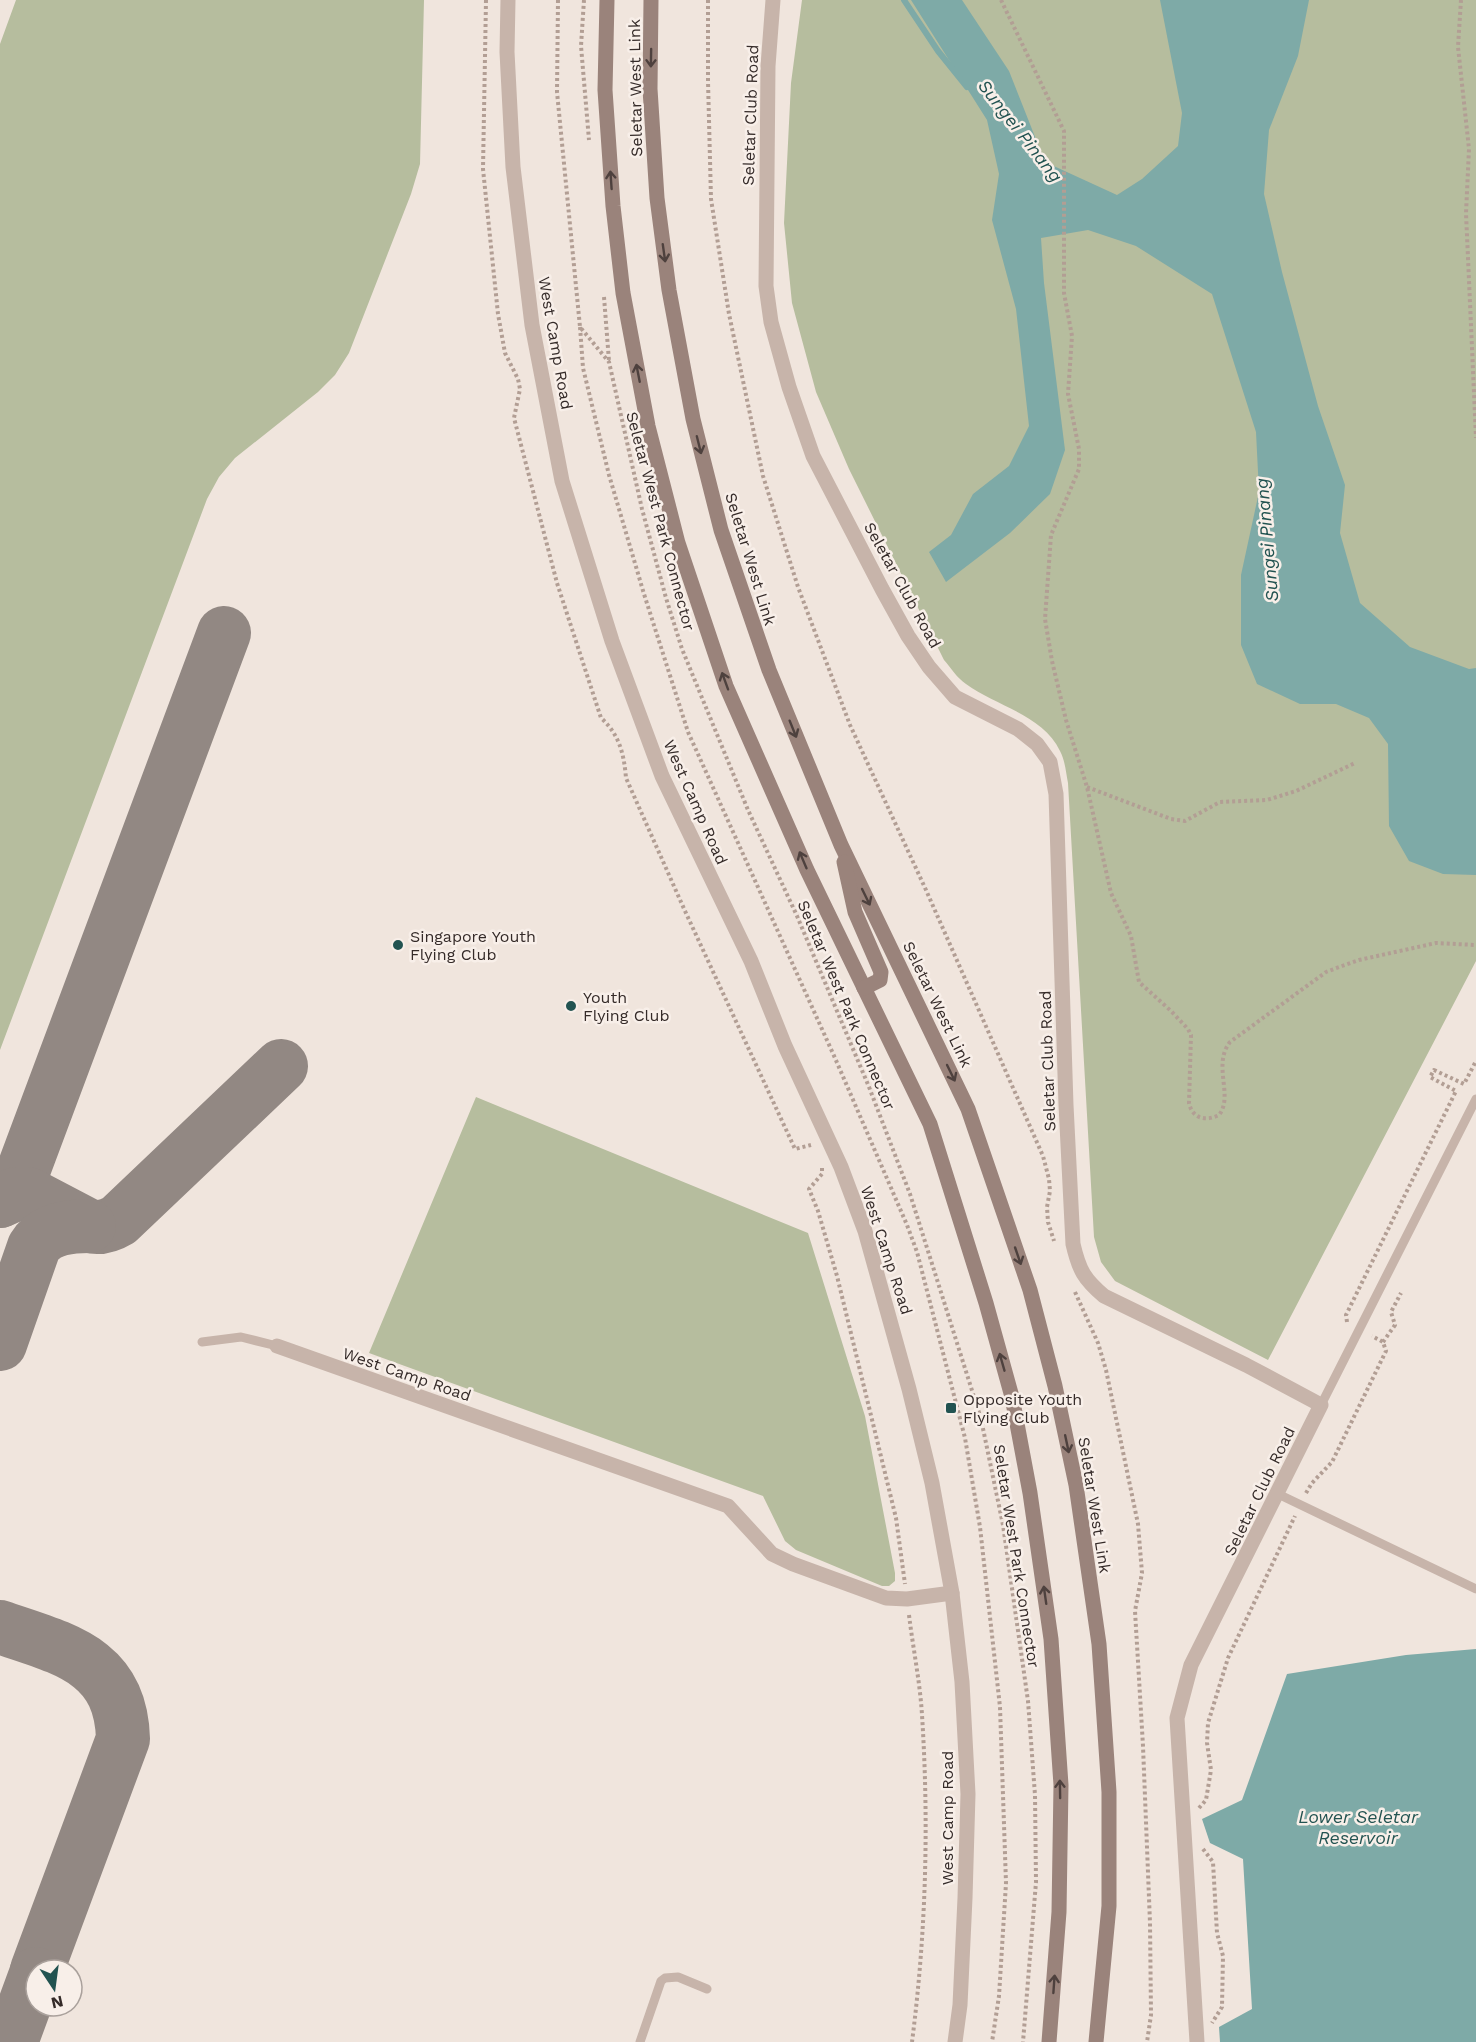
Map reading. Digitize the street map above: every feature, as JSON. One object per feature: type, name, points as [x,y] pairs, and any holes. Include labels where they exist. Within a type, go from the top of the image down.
[{"type":"main road","name":"Seletar West Link","points":[[607,0],[605,90],[613,206],[623,293],[648,426],[678,543],[726,686],[807,870],[930,1124],[986,1303],[1009,1386],[1030,1493],[1051,1639],[1060,1785],[1059,1912],[1049,2042]]},
{"type":"main road","name":"Seletar West Link","points":[[651,0],[650,89],[657,198],[669,290],[693,419],[721,530],[769,670],[841,844],[968,1109],[1030,1290],[1055,1386],[1076,1485],[1099,1644],[1108,1792],[1109,1906],[1096,2042]]},
{"type":"main road","points":[[841,844],[848,888],[855,912],[881,972],[880,980],[864,988]]},
{"type":"street","name":"West Camp Road","points":[[508,0],[507,52],[513,167],[532,325],[562,481],[612,641],[662,776],[750,961],[785,1046],[841,1167],[865,1231],[909,1389],[932,1483],[952,1593],[962,1682],[968,1794],[964,1934],[960,2005],[955,2042]]},
{"type":"street","name":"Seletar Club Road","points":[[773,0],[768,66],[766,286],[771,322],[789,387],[813,456],[908,636],[929,667],[955,697],[1018,729],[1037,744],[1050,762],[1056,794],[1073,1244],[1083,1275],[1089,1284],[1104,1296],[1246,1365],[1321,1406],[1191,1665],[1177,1718],[1197,2042]]},
{"type":"street","name":"West Camp Road","points":[[277,1346],[728,1506],[772,1554],[885,1598],[907,1599],[952,1593]]},
{"type":"lane","points":[[1321,1406],[1476,1099]]},
{"type":"lane","points":[[202,1342],[241,1337],[277,1346]]},
{"type":"lane","points":[[1278,1494],[1476,1589]]},
{"type":"lane","points":[[640,2042],[661,1981],[665,1978],[678,1977],[707,1989]]},
{"type":"path","points":[[486,0],[483,169],[498,314],[506,353],[520,389],[514,418],[557,583],[602,718],[619,741],[626,778],[685,911],[795,1149],[811,1144],[815,1152]]},
{"type":"path","name":"Seletar West Park Connector","points":[[558,0],[557,92],[580,327],[609,362],[642,509],[682,649],[748,810],[797,916],[869,1087],[910,1194],[981,1419],[1006,1549],[1028,1701],[1035,1795],[1036,1882],[1023,2042]]},
{"type":"path","points":[[708,0],[711,199],[729,314],[763,476],[798,587],[850,724],[1043,1156],[1050,1191],[1047,1207],[1048,1222],[1056,1244]]},
{"type":"path","points":[[1001,0],[1064,131],[1064,292],[1072,336],[1068,394],[1080,449],[1078,469],[1050,535],[1045,619],[1052,661],[1066,720],[1087,787],[1111,893],[1131,936],[1139,982],[1171,1011],[1191,1035],[1189,1102],[1191,1111],[1196,1117],[1205,1119],[1214,1118],[1221,1112],[1222,1062],[1230,1042],[1326,972],[1359,960],[1436,943],[1476,945]]},
{"type":"path","points":[[1461,0],[1458,47],[1469,149],[1466,213],[1476,438]]},
{"type":"path","points":[[1087,787],[1172,819],[1185,821],[1220,802],[1267,800],[1296,791],[1355,763]]},
{"type":"path","points":[[819,1161],[822,1174],[809,1189],[818,1211],[837,1276],[893,1506],[922,1713],[926,1865],[918,1994],[912,2042]]},
{"type":"path","points":[[1071,1286],[1098,1343],[1107,1370],[1138,1524],[1142,1573],[1135,1611],[1149,1911],[1151,2015],[1148,2042]]},
{"type":"path","points":[[1383,1342],[1395,1325],[1391,1312],[1401,1293]]},
{"type":"green space","points":[[16,0],[424,0],[420,164],[411,194],[349,353],[335,375],[318,392],[235,458],[219,477],[207,499],[0,1050],[0,44]]},
{"type":"green space","points":[[802,0],[1476,0],[1476,961],[1268,1360],[1115,1281],[1101,1262],[1094,1237],[1068,783],[1063,758],[1052,739],[1042,728],[1018,712],[966,684],[944,660],[849,469],[816,392],[792,303],[784,223],[791,83]]},
{"type":"green space","points":[[476,1097],[808,1233],[865,1416],[895,1581],[889,1586],[882,1586],[796,1550],[785,1541],[763,1496],[369,1353]]},
{"type":"water","points":[[911,0],[962,0],[1009,71],[1045,162],[1117,195],[1142,179],[1178,146],[1182,113],[1160,0],[1309,0],[1298,56],[1269,130],[1264,194],[1282,272],[1318,406],[1345,485],[1340,533],[1360,603],[1410,647],[1469,669],[1476,668],[1476,875],[1443,874],[1409,861],[1389,826],[1388,744],[1369,718],[1336,704],[1300,704],[1257,684],[1241,645],[1241,575],[1259,492],[1256,432],[1212,294],[1136,246],[1088,230],[1041,238],[1044,283],[1065,450],[1050,494],[1010,533],[946,582],[929,552],[951,535],[973,494],[1009,466],[1029,426],[1016,309],[992,220],[999,174],[987,120]]},
{"type":"water","name":"Lower Seletar Reservoir","points":[[1476,1649],[1476,2042],[1220,2042],[1219,2027],[1252,2009],[1243,1859],[1210,1843],[1202,1819],[1242,1800],[1287,1674],[1406,1655]]},
{"type":"waterway","name":"Sungei Pinang","points":[[904,0],[938,51],[967,87]]},
{"type":"taxiway","points":[[0,1201],[15,1185],[23,1171],[224,633]]},
{"type":"taxiway","points":[[0,1201],[16,1194],[28,1194],[89,1226],[101,1227],[112,1224],[119,1220],[281,1066]]},
{"type":"taxiway","points":[[0,1344],[34,1247],[51,1232],[89,1226]]},
{"type":"taxiway","points":[[0,1627],[67,1651],[85,1662],[100,1675],[112,1691],[120,1712],[123,1739],[41,1958]]},
{"type":"taxiway","points":[[11,2042],[24,2007]]},
{"type":"place","name":"Singapore Youth Flying Club","points":[[398,945]]},
{"type":"place","name":"Youth Flying Club","points":[[571,1006]]},
{"type":"place","name":"Opposite Youth Flying Club","points":[[951,1408]]}]
